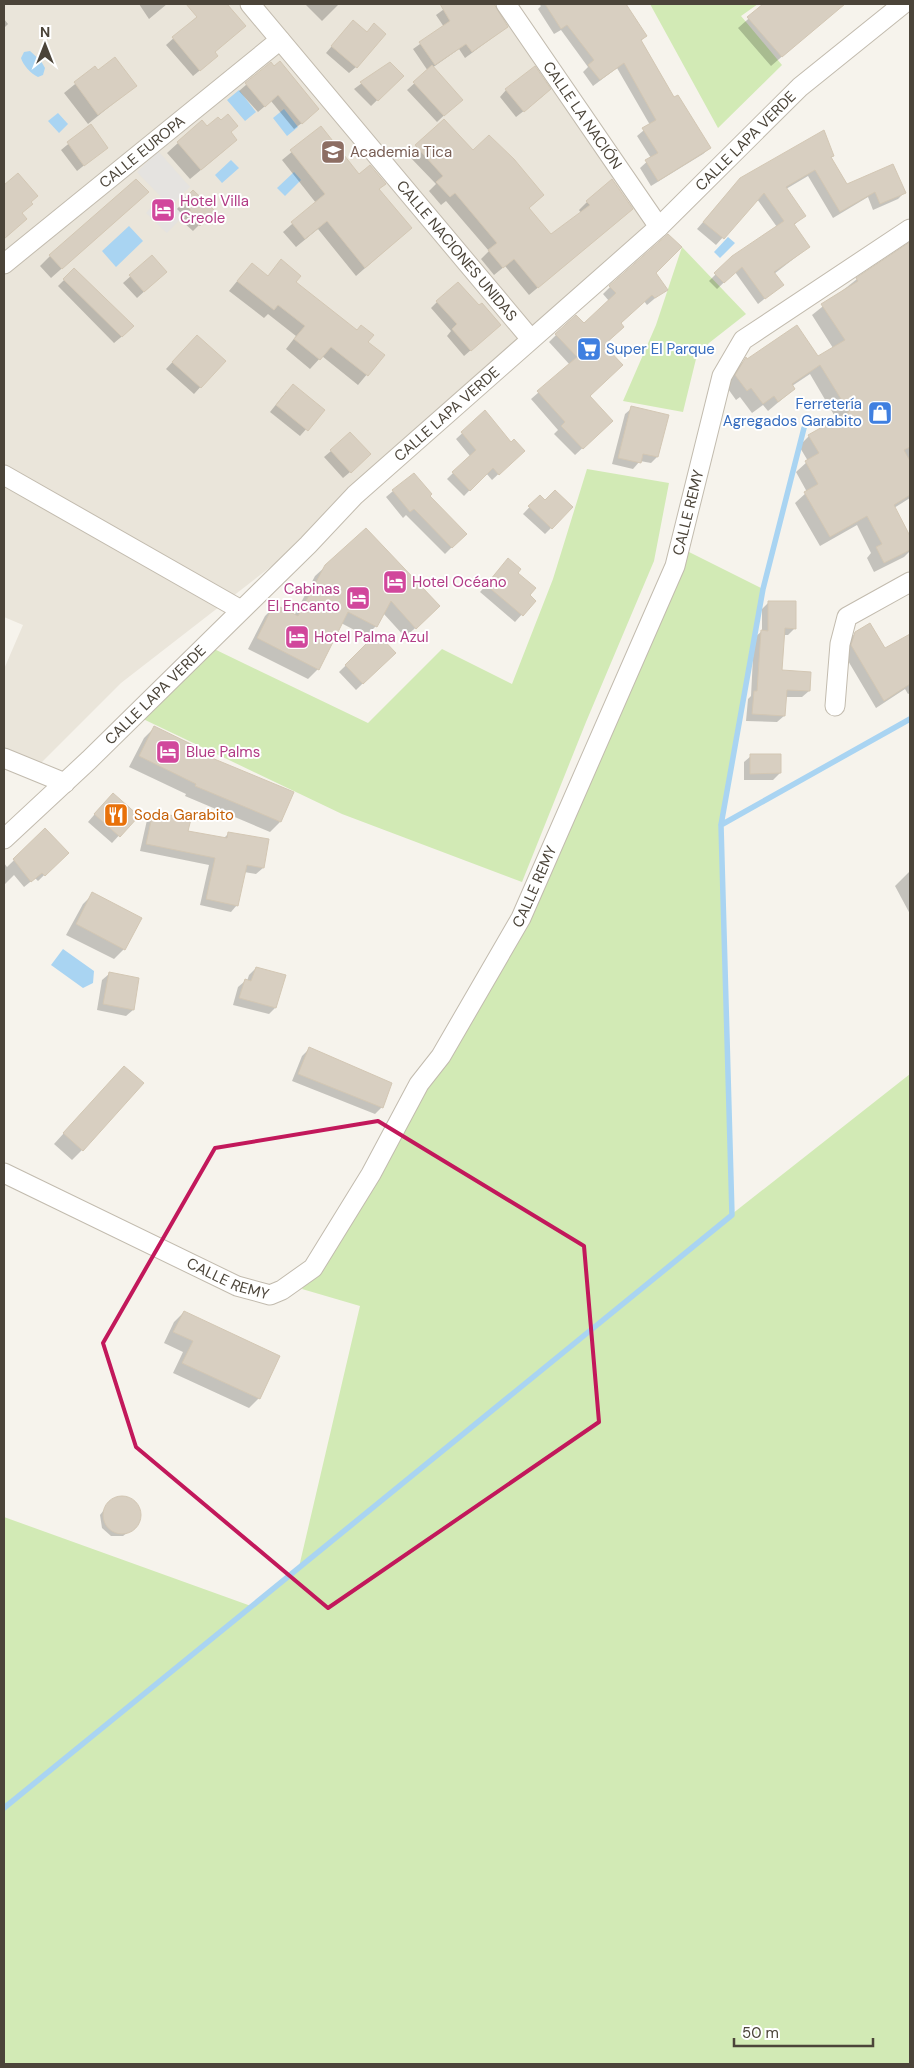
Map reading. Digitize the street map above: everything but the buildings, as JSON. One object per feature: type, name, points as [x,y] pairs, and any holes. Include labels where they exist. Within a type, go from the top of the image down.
[{"type":"street","name":"CALLE NACIONES UNIDAS","points":[[250,4],[530,338]]},
{"type":"street","name":"CALLE LA NACIÓN","points":[[506,4],[659,227]]},
{"type":"street","name":"CALLE LAPA VERDE","points":[[4,839],[65,783],[308,545],[355,495],[530,338],[659,227],[800,87],[902,4]]},
{"type":"street","name":"CALLE EUROPA","points":[[4,264],[280,40]]},
{"type":"street","name":"CALLE REMY","points":[[4,1173],[237,1286],[270,1295],[282,1290],[313,1268],[371,1174],[419,1084],[441,1056],[521,918],[675,566],[722,376],[744,340],[910,229]]},
{"type":"street","points":[[4,475],[241,610]]},
{"type":"street","points":[[835,706],[840,644],[847,618],[910,582]]},
{"type":"street","points":[[4,758],[65,783]]},
{"type":"highlighted area","points":[[378,1121],[584,1246],[599,1422],[328,1608],[136,1447],[103,1343],[215,1148]]},
{"type":"shaded area","points":[[4,4],[514,4],[660,216],[304,541],[121,683],[41,763],[4,748],[4,669],[23,625],[4,617]]},
{"type":"shaded area","points":[[158,151],[190,187],[174,203],[184,215],[167,233],[146,213],[161,197],[137,172]]},
{"type":"green space","points":[[650,4],[758,4],[741,16],[782,65],[718,128]]},
{"type":"green space","points":[[682,247],[746,314],[709,343],[696,359],[683,412],[623,401],[656,325]]},
{"type":"green space","points":[[587,469],[669,483],[654,561],[586,722],[522,882],[342,814],[141,718],[210,647],[368,723],[442,649],[512,684],[553,579]]},
{"type":"green space","points":[[679,547],[763,589],[721,825],[732,1214],[910,1074],[910,2064],[4,2064],[4,1517],[251,1606],[299,1567],[360,1306],[302,1289],[381,1151],[459,1005],[517,926]]},
{"type":"water","points":[[30,51],[41,61],[45,68],[43,75],[35,76],[24,64],[21,58],[24,52]]},
{"type":"water","points":[[239,90],[256,112],[245,121],[227,100]]},
{"type":"water","points":[[284,109],[298,127],[287,136],[273,118]]},
{"type":"water","points":[[58,113],[68,124],[59,133],[48,121]]},
{"type":"water","points":[[231,160],[239,168],[222,183],[215,175]]},
{"type":"water","points":[[294,172],[301,180],[285,196],[277,188]]},
{"type":"water","points":[[129,226],[143,241],[116,267],[102,251]]},
{"type":"water","points":[[728,237],[735,243],[720,258],[714,252]]},
{"type":"water","points":[[63,949],[94,971],[93,983],[83,988],[51,965]]},
{"type":"waterway","points":[[4,1808],[732,1215],[721,825],[763,589],[804,428]]},
{"type":"waterway","points":[[721,825],[910,719]]},
{"type":"place","name":"Academia Tica","points":[[333,152]]},
{"type":"place","name":"Hotel Villa Creole","points":[[163,210]]},
{"type":"place","name":"Super El Parque","points":[[589,349]]},
{"type":"place","name":"Ferretería Agregados Garabito","points":[[880,413]]},
{"type":"place","name":"Hotel Océano","points":[[395,582]]},
{"type":"place","name":"Cabinas El Encanto","points":[[358,598]]},
{"type":"place","name":"Hotel Palma Azul","points":[[297,637]]},
{"type":"place","name":"Blue Palms","points":[[168,752]]},
{"type":"place","name":"Soda Garabito","points":[[116,815]]}]
